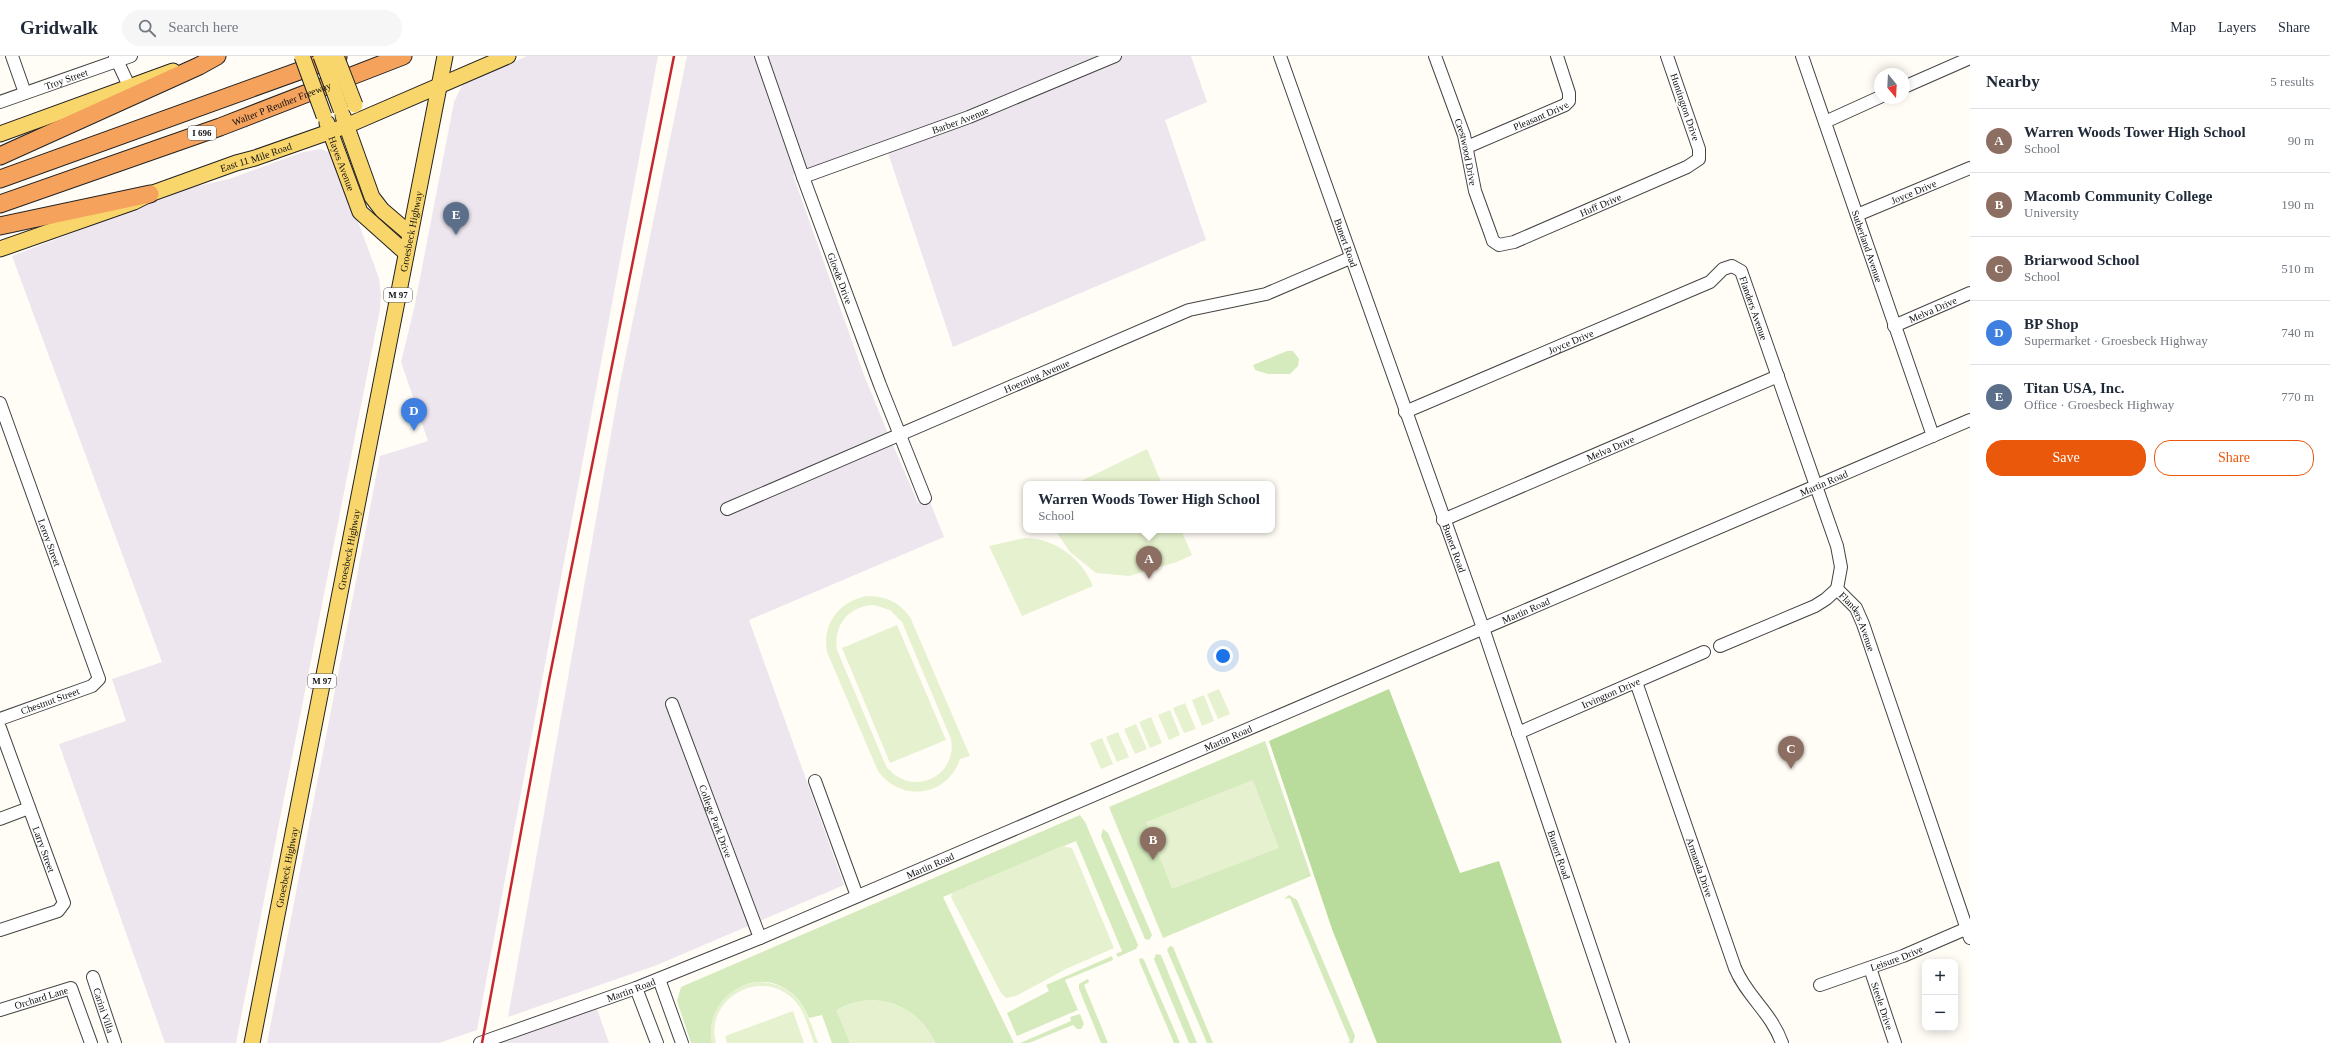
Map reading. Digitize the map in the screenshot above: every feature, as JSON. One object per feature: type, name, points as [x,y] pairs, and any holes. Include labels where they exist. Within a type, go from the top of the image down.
[{"type":"highway","points":[[0,156],[199,66],[216,56]]},
{"type":"highway","name":"I 696","points":[[0,179],[340,56]]},
{"type":"highway","name":"Walter P Reuther Freeway","points":[[0,204],[220,127],[403,56]]},
{"type":"highway","points":[[0,226],[150,194]]},
{"type":"main road","points":[[0,134],[129,86],[216,56]]},
{"type":"main road","name":"Hayes Avenue","points":[[302,56],[360,212],[406,253]]},
{"type":"main road","name":"Hayes Avenue","points":[[321,56],[348,108],[346,126],[372,198],[382,210],[410,234]]},
{"type":"main road","points":[[336,56],[348,108],[373,114]]},
{"type":"main road","name":"East 11 Mile Road","points":[[0,250],[134,202],[150,194],[346,126],[508,56]]},
{"type":"main road","name":"Groesbeck Highway","points":[[252,1043],[443,62]]},
{"type":"street","points":[[12,56],[25,93]]},
{"type":"street","name":"Troy Street","points":[[0,102],[116,59],[131,56]]},
{"type":"street","name":"Gloede Drive","points":[[761,56],[803,177],[899,435],[925,498]]},
{"type":"street","name":"Barber Avenue","points":[[803,177],[969,117],[1115,56]]},
{"type":"street","name":"Bunert Road","points":[[1280,56],[1350,258],[1483,628],[1623,1043]]},
{"type":"street","name":"Crestwood Drive","points":[[1435,56],[1467,146],[1475,191],[1491,235],[1494,241],[1500,245]]},
{"type":"street","name":"Pleasant Drive","points":[[1467,146],[1565,105],[1569,101],[1569,93],[1557,56]]},
{"type":"street","name":"Huntington Drive","points":[[1667,56],[1699,149],[1699,159]]},
{"type":"street","name":"Sutherland Avenue","points":[[1802,56],[1933,436]]},
{"type":"street","points":[[1910,84],[1970,58]]},
{"type":"street","points":[[116,59],[129,86]]},
{"type":"street","points":[[1825,122],[1874,100]]},
{"type":"street","name":"Huff Drive","points":[[1500,245],[1514,242],[1687,167],[1699,159]]},
{"type":"street","name":"Joyce Drive","points":[[1857,215],[1970,168]]},
{"type":"street","name":"Hoerning Avenue","points":[[727,509],[1189,310],[1266,294],[1350,258]]},
{"type":"street","name":"Joyce Drive","points":[[1405,412],[1710,282],[1723,269],[1732,266]]},
{"type":"street","name":"Flanders Avenue","points":[[1732,266],[1741,271],[1745,279],[1841,560],[1841,573],[1837,589],[1856,608],[1863,624],[1969,932]]},
{"type":"street","name":"Melva Drive","points":[[1894,326],[1970,293]]},
{"type":"street","name":"Melva Drive","points":[[1443,520],[1778,376]]},
{"type":"street","name":"Leroy Street","points":[[0,403],[98,673],[98,681]]},
{"type":"street","name":"Martin Road","points":[[480,1043],[659,980],[760,938],[1970,420]]},
{"type":"street","points":[[1720,646],[1815,606],[1837,589]]},
{"type":"street","name":"Irvington Drive","points":[[1518,733],[1704,652]]},
{"type":"street","name":"Chestnut Street","points":[[0,719],[92,686],[98,681]]},
{"type":"street","name":"Armanda Drive","points":[[1636,682],[1735,968],[1746,990],[1769,1016],[1782,1043]]},
{"type":"street","name":"College Park Drive","points":[[672,704],[760,938]]},
{"type":"street","name":"Larry Street","points":[[0,728],[64,903],[58,910],[0,930]]},
{"type":"street","points":[[815,781],[857,896]]},
{"type":"street","points":[[0,819],[29,808]]},
{"type":"street","name":"Leisure Drive","points":[[1820,985],[1969,932]]},
{"type":"street","name":"Steele Drive","points":[[1870,968],[1895,1043]]},
{"type":"street","name":"Carini Villa","points":[[93,977],[115,1043]]},
{"type":"street","points":[[659,980],[682,1043]]},
{"type":"street","name":"Orchard Lane","points":[[0,1010],[70,988],[91,1043]]},
{"type":"street","points":[[636,988],[656,1043]]},
{"type":"shaded area","points":[[527,56],[658,56],[477,1030],[439,1043],[267,1043],[380,456],[428,441],[401,362],[414,309],[454,102],[462,85]]},
{"type":"shaded area","points":[[687,56],[1191,56],[1207,102],[1165,120],[1206,240],[953,347],[885,144],[793,175],[864,375],[887,431],[918,503],[929,499],[944,537],[749,620],[844,885],[657,965],[508,1017],[620,383]]},
{"type":"shaded area","points":[[321,149],[331,153],[335,160],[379,278],[381,295],[380,309],[236,1043],[165,1043],[59,744],[126,721],[112,679],[162,662],[12,256],[193,187],[229,179],[303,152]]},
{"type":"shaded area","points":[[597,1009],[609,1043],[501,1043]]},
{"type":"green space","points":[[1287,351],[1293,351],[1299,359],[1298,366],[1290,374],[1268,374],[1255,370],[1253,365]]},
{"type":"green space","points":[[1147,449],[1161,481],[1081,481]]},
{"type":"green space","points":[[1057,533],[1182,533],[1192,555],[1177,562],[1129,576],[1096,573],[1070,552]]},
{"type":"green space","points":[[1025,538],[1047,542],[1066,552],[1082,567],[1093,586],[1022,616],[989,546]]},
{"type":"green space","points":[[867,596],[874,596],[892,601],[901,607],[910,617],[970,756],[960,759],[954,772],[945,781],[934,788],[923,791],[911,791],[899,788],[888,781],[878,771],[827,652],[827,632],[830,623],[841,609],[848,603]],"holes":[[[874,605],[890,610],[902,622],[951,739],[951,753],[947,764],[940,773],[930,779],[919,782],[907,781],[896,776],[886,766],[837,650],[836,641],[840,625],[850,613],[865,606]]]},
{"type":"green space","points":[[897,625],[946,740],[890,763],[842,648]]},
{"type":"green space","points":[[1219,689],[1230,714],[1218,719],[1207,694]]},
{"type":"green space","points":[[1389,689],[1460,873],[1499,861],[1562,1043],[1377,1043],[1332,929],[1269,741]]},
{"type":"green space","points":[[1204,695],[1214,721],[1202,726],[1192,700]]},
{"type":"green space","points":[[1185,703],[1196,729],[1184,733],[1173,708]]},
{"type":"green space","points":[[1170,710],[1180,735],[1169,740],[1158,715]]},
{"type":"green space","points":[[1151,717],[1162,743],[1150,748],[1139,722]]},
{"type":"green space","points":[[1136,724],[1147,749],[1135,754],[1124,729]]},
{"type":"green space","points":[[1118,732],[1129,757],[1117,762],[1106,737]]},
{"type":"green space","points":[[1102,738],[1113,764],[1101,769],[1090,743]]},
{"type":"green space","points":[[1265,741],[1311,876],[1163,938],[1109,807]]},
{"type":"green space","points":[[1253,780],[1279,848],[1172,889],[1146,822]]},
{"type":"green space","points":[[1080,815],[1085,822],[1138,945],[1136,949],[1118,957],[1116,954],[1122,951],[1076,841],[943,897],[1014,1043],[935,1043],[918,1018],[906,1010],[894,1004],[880,1001],[866,1001],[851,1004],[837,1010],[850,1043],[832,1043],[822,1015],[809,1018],[798,1000],[789,991],[775,984],[761,982],[747,984],[734,991],[723,1001],[716,1013],[712,1027],[712,1043],[691,1043],[677,1001],[681,987]]},
{"type":"green space","points":[[1103,829],[1108,833],[1152,935],[1149,940],[1145,939],[1101,836]]},
{"type":"green space","points":[[1062,846],[1072,848],[1114,948],[1066,969],[1016,996],[1006,998],[1001,993],[951,897],[952,893]]},
{"type":"green space","points":[[1289,895],[1297,900],[1355,1036],[1353,1043],[1348,1043],[1350,1041],[1290,898],[1284,899]]},
{"type":"green space","points":[[1170,946],[1173,947],[1213,1043],[1207,1043],[1167,950]]},
{"type":"green space","points":[[1156,954],[1161,955],[1197,1043],[1189,1043],[1154,959]]},
{"type":"green space","points":[[1112,956],[1113,960],[1065,980],[1078,1010],[1017,1036],[1007,1013],[1049,991],[1046,985]]},
{"type":"green space","points":[[1142,958],[1180,1043],[1174,1043],[1140,963],[1139,959]]},
{"type":"green space","points":[[1088,979],[1089,982],[1084,985],[1108,1043],[1101,1043],[1079,989],[1079,984]]},
{"type":"green space","points":[[759,982],[772,984],[783,988],[799,1001],[810,1021],[818,1043],[814,1043],[806,1020],[797,1003],[780,990],[766,986],[751,987],[738,992],[727,1001],[718,1013],[715,1027],[716,1043],[712,1043],[712,1021],[721,1002],[738,988]]},
{"type":"green space","points":[[867,1000],[889,1003],[908,1011],[923,1024],[935,1043],[850,1043],[836,1010],[850,1004]]},
{"type":"green space","points":[[793,1011],[804,1043],[727,1043],[725,1036]]},
{"type":"green space","points":[[1080,1014],[1084,1024],[1081,1029],[1077,1029],[1073,1025],[1029,1043],[1020,1043],[1071,1021],[1070,1017]]},
{"type":"railway","points":[[482,1043],[549,680],[674,56]]},
{"type":"place","name":"Titan USA, Inc.","points":[[456,235]]},
{"type":"place","name":"BP Shop","points":[[414,431]]},
{"type":"place","name":"Warren Woods Tower High School","points":[[1149,579]]},
{"type":"place","name":"Briarwood School","points":[[1791,769]]},
{"type":"place","name":"Macomb Community College","points":[[1153,860]]}]
